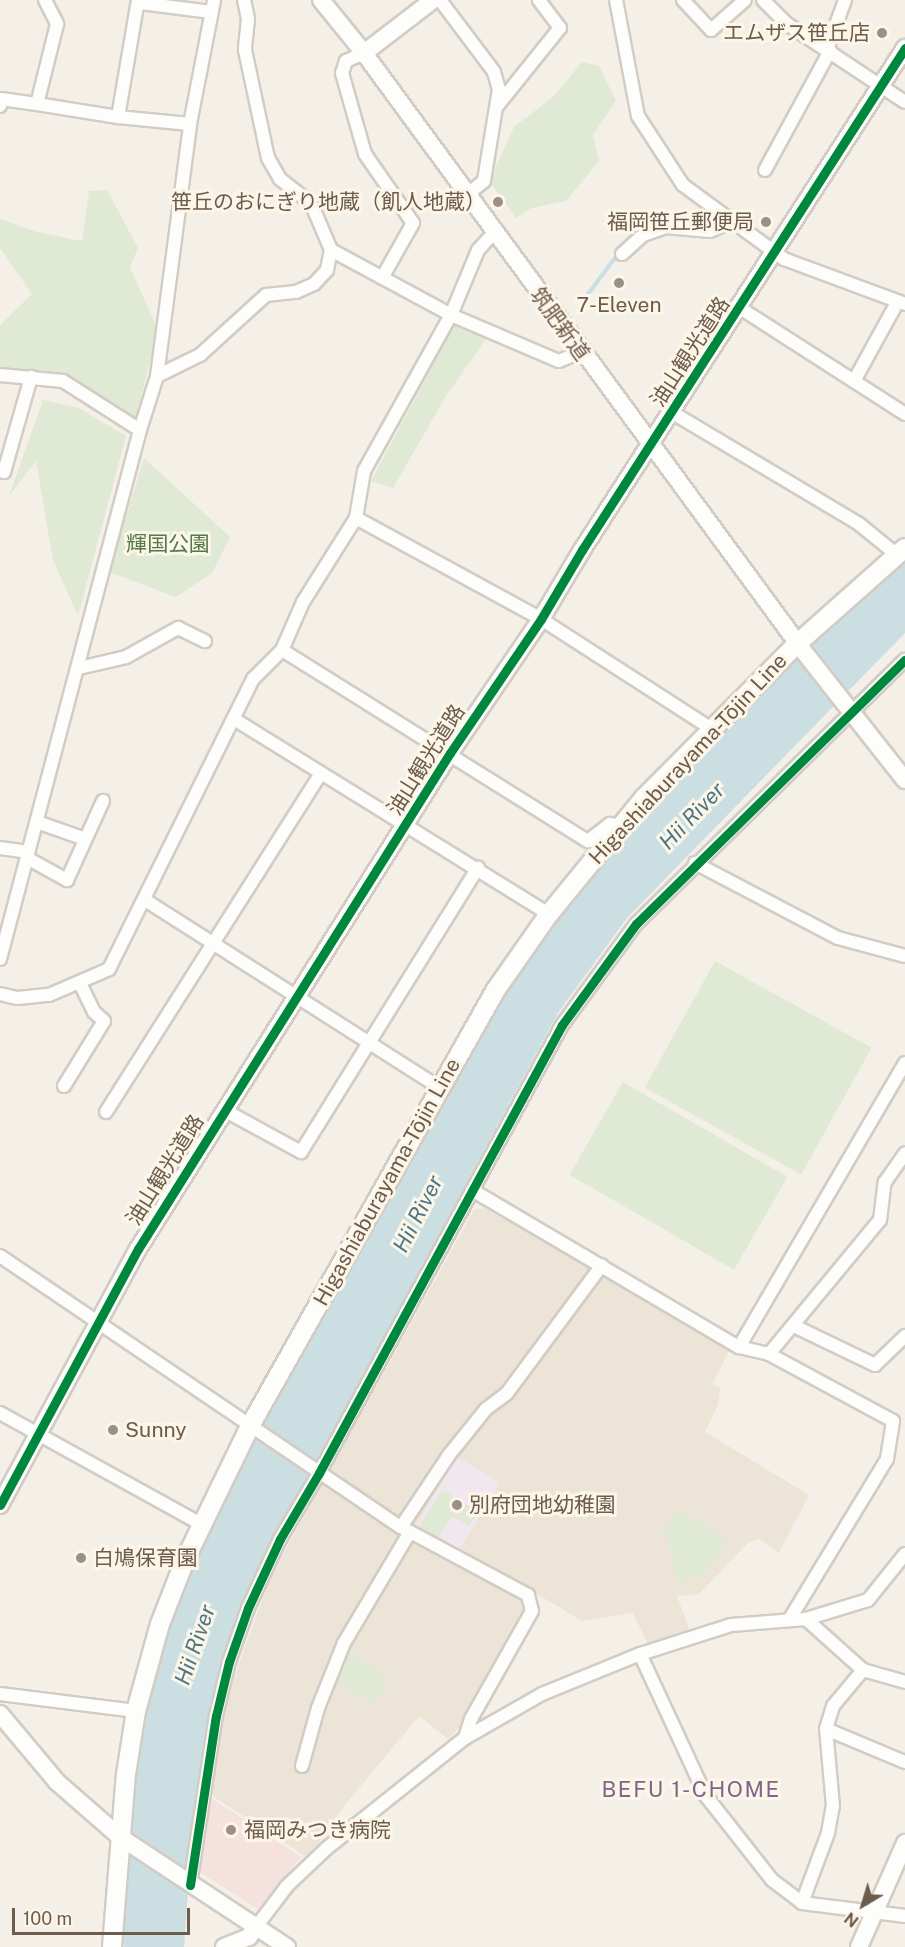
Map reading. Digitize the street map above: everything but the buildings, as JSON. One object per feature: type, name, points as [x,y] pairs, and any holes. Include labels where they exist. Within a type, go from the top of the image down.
[{"type":"main road","name":"Higashiaburayama-Tōjin Line","points":[[112,1947],[119,1901],[121,1839],[136,1711],[160,1624],[201,1524],[440,1088],[495,991],[549,914],[620,826],[799,645],[901,552]]},
{"type":"street","points":[[37,104],[57,24],[45,0]]},
{"type":"street","points":[[158,376],[200,355],[266,295],[296,292],[314,284],[327,270],[330,250],[311,203],[280,179],[268,158],[245,50],[248,19],[244,0]]},
{"type":"street","name":"筑肥新道","points":[[321,0],[364,53],[468,194],[580,352],[799,645],[846,703]]},
{"type":"street","points":[[382,278],[413,223],[365,154],[342,74],[346,61],[364,53],[433,0]]},
{"type":"street","points":[[440,0],[494,72],[498,105],[484,181],[468,194]]},
{"type":"street","points":[[498,105],[560,28],[539,0]]},
{"type":"street","points":[[616,0],[638,116],[683,185],[774,253],[849,287],[901,303],[854,381]]},
{"type":"street","points":[[683,0],[711,30],[745,0]]},
{"type":"street","points":[[763,0],[787,24],[905,102]]},
{"type":"street","points":[[765,170],[828,50],[845,0]]},
{"type":"street","points":[[0,959],[79,668],[140,430],[158,376],[190,124],[213,6],[139,2],[118,117]]},
{"type":"street","name":"油山観光道路","points":[[0,1505],[97,1321],[224,1110],[297,999],[450,753],[541,619],[905,48]]},
{"type":"street","points":[[0,106],[1,99],[118,117],[190,124]]},
{"type":"street","points":[[622,254],[643,235],[666,227],[710,231],[732,221]]},
{"type":"street","points":[[0,994],[18,998],[49,995],[109,969],[253,679],[282,650],[303,602],[356,518],[364,471],[451,315],[478,250],[494,233]]},
{"type":"street","points":[[330,250],[451,315],[559,361],[580,352]]},
{"type":"street","points":[[740,308],[905,414]]},
{"type":"street","points":[[0,375],[63,381],[140,430]]},
{"type":"street","points":[[0,471],[4,472],[31,377]]},
{"type":"street","points":[[673,413],[859,524],[901,552]]},
{"type":"street","points":[[356,518],[541,619],[713,730]]},
{"type":"street","points":[[79,668],[126,657],[178,628],[205,641]]},
{"type":"street","points":[[282,650],[588,841],[610,824],[620,826]]},
{"type":"street","points":[[189,1884],[216,1716],[229,1662],[248,1608],[280,1539],[562,1024],[636,924],[846,703],[905,660]]},
{"type":"street","points":[[846,703],[905,780]]},
{"type":"street","points":[[234,719],[549,914]]},
{"type":"street","points":[[106,1112],[321,773]]},
{"type":"street","points":[[0,848],[27,855],[67,880],[103,801]]},
{"type":"street","points":[[37,822],[86,839]]},
{"type":"street","points":[[695,863],[838,938],[905,956]]},
{"type":"street","points":[[224,1110],[301,1152],[367,1042],[478,868]]},
{"type":"street","points":[[145,900],[212,945],[440,1088]]},
{"type":"street","points":[[64,1086],[104,1021],[94,1012],[80,983]]},
{"type":"street","points":[[739,1347],[905,1063]]},
{"type":"street","points":[[769,1354],[880,1220],[885,1182],[905,1154]]},
{"type":"street","points":[[472,1190],[739,1347],[769,1354],[893,1420],[886,1459],[789,1620]]},
{"type":"street","points":[[0,1256],[405,1530],[528,1595],[532,1611],[471,1719],[465,1738]]},
{"type":"street","points":[[302,1766],[318,1708],[344,1643],[405,1530],[449,1455],[486,1409],[507,1394],[602,1265]]},
{"type":"street","points":[[794,1326],[875,1365],[905,1336]]},
{"type":"street","points":[[0,1413],[201,1524]]},
{"type":"street","points":[[224,1947],[249,1937],[287,1886],[327,1848],[465,1738],[542,1694],[640,1654],[731,1625],[806,1619],[868,1600],[905,1554]]},
{"type":"street","points":[[806,1619],[863,1670],[905,1682]]},
{"type":"street","points":[[640,1654],[706,1796],[772,1880],[802,1903],[905,1916]]},
{"type":"street","points":[[802,1903],[828,1833],[833,1806],[826,1729],[833,1706],[863,1670]]},
{"type":"street","points":[[0,1694],[136,1711]]},
{"type":"street","points":[[0,1714],[57,1782],[121,1839],[287,1947]]},
{"type":"street","points":[[826,1729],[905,1761]]},
{"type":"street","points":[[859,1947],[905,1843]]},
{"type":"shaded area","points":[[484,1208],[731,1347],[712,1384],[720,1388],[718,1405],[705,1432],[809,1495],[779,1553],[759,1539],[749,1542],[699,1594],[677,1596],[690,1631],[648,1644],[633,1613],[582,1621],[537,1594],[460,1727],[448,1739],[419,1716],[345,1805],[308,1858],[211,1795],[221,1731],[235,1675],[265,1592],[285,1551],[474,1210]]},
{"type":"shaded area","name":"別府団地幼稚園","points":[[457,1457],[500,1483],[458,1553],[415,1527]]},
{"type":"shaded area","name":"福岡みつき病院","points":[[211,1798],[301,1857],[258,1909],[196,1870]]},
{"type":"green space","points":[[582,62],[599,66],[616,101],[593,135],[599,161],[566,201],[531,208],[516,218],[491,184],[493,173],[514,127],[554,96]]},
{"type":"green space","points":[[107,190],[138,248],[130,267],[158,330],[135,420],[68,377],[0,371],[0,325],[32,294],[0,248],[0,219],[37,232],[82,241],[89,191]]},
{"type":"green space","points":[[454,326],[486,339],[446,396],[393,488],[371,481]]},
{"type":"green space","points":[[43,400],[79,408],[126,436],[78,616],[53,560],[36,461],[9,496]]},
{"type":"green space","name":"輝国公園","points":[[144,458],[230,537],[212,573],[176,597],[109,572]]},
{"type":"green space","points":[[715,961],[872,1048],[801,1175],[645,1088]]},
{"type":"green space","points":[[623,1082],[788,1177],[734,1270],[570,1175]]},
{"type":"green space","points":[[442,1490],[478,1511],[469,1526],[452,1516],[438,1538],[419,1527]]},
{"type":"green space","points":[[678,1510],[726,1538],[706,1575],[679,1582],[664,1531]]},
{"type":"green space","points":[[350,1652],[390,1680],[373,1704],[334,1682]]},
{"type":"water","name":"Hii River","points":[[905,558],[905,633],[627,918],[558,1013],[258,1570],[231,1641],[208,1731],[193,1821],[184,1947],[124,1947],[125,1824],[142,1708],[169,1617],[245,1449],[523,959],[613,843],[686,765]]},
{"type":"waterway","points":[[643,231],[666,220],[690,222],[711,210]]},
{"type":"waterway","points":[[582,302],[618,254]]},
{"type":"cycle path","points":[[0,1505],[138,1249],[450,753],[541,619],[582,550],[905,48]]},
{"type":"cycle path","points":[[190,1885],[216,1716],[229,1662],[248,1608],[280,1539],[319,1473],[562,1025],[636,924],[905,660]]},
{"type":"place","name":"エムザス笹丘店","points":[[882,33]]},
{"type":"place","name":"笹丘のおにぎり地蔵（飢人地蔵）","points":[[498,202]]},
{"type":"place","name":"福岡笹丘郵便局","points":[[766,222]]},
{"type":"place","name":"7-Eleven","points":[[619,283]]},
{"type":"place","name":"Sunny","points":[[113,1430]]},
{"type":"place","name":"別府団地幼稚園","points":[[457,1505]]},
{"type":"place","name":"白鳩保育園","points":[[81,1558]]},
{"type":"place","name":"福岡みつき病院","points":[[231,1830]]},
{"type":"district","name":"BEFU 1-CHOME","points":[[691,1790]]}]
